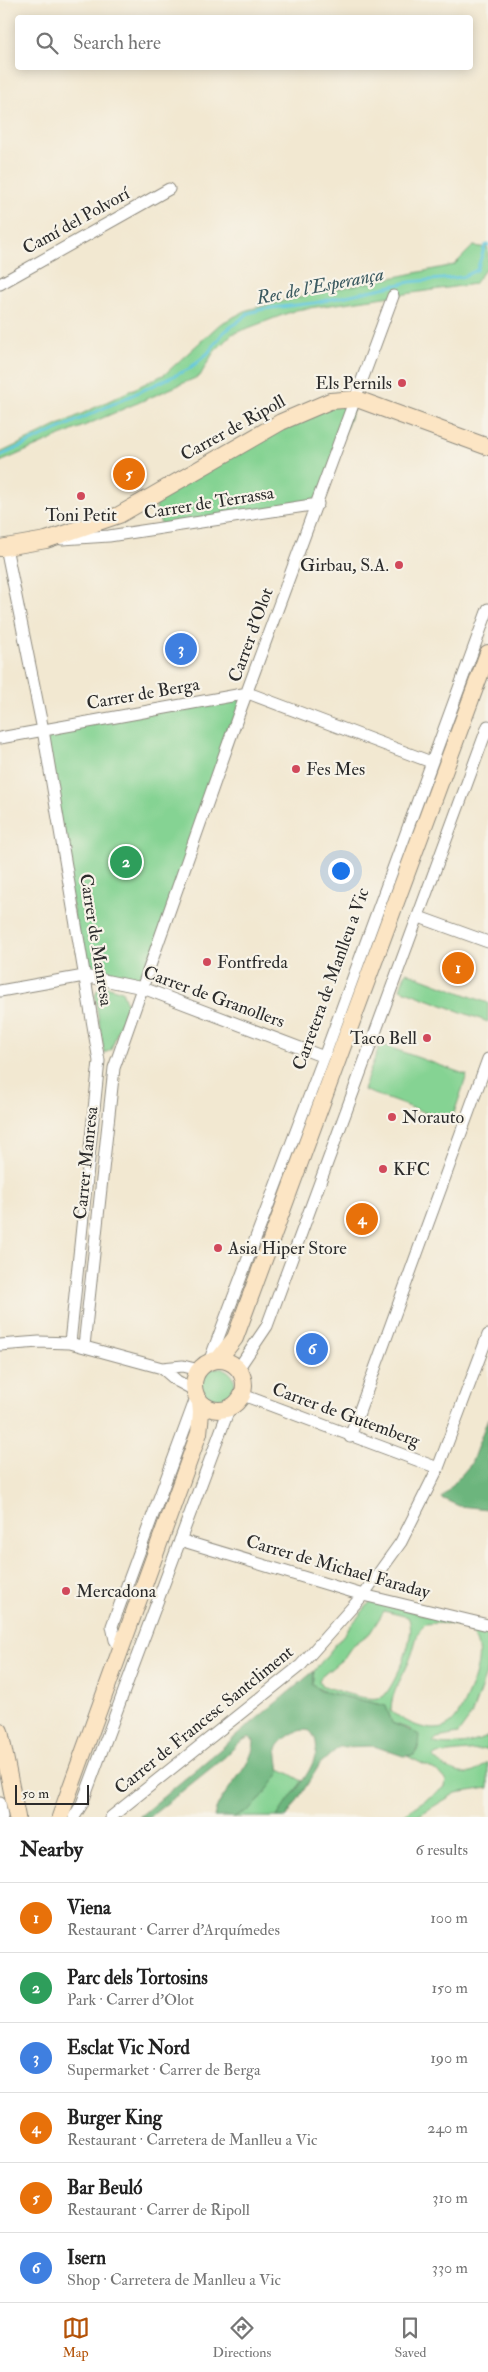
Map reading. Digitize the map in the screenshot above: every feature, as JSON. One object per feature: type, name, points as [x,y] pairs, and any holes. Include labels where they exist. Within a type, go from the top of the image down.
[{"type":"street","name":"Camí del Polvorí","points":[[0,284],[170,189]]},
{"type":"street","name":"Carrer d'Olot","points":[[143,988],[238,716],[357,399],[393,296]]},
{"type":"street","name":"Carrer de Ripoll","points":[[3,548],[46,540],[119,515],[281,422],[330,401],[357,399],[488,447]]},
{"type":"street","name":"Carrer de Terrassa","points":[[46,540],[109,536],[318,504]]},
{"type":"street","name":"Carrer de Manresa","points":[[3,548],[43,730],[98,1061],[70,1342]]},
{"type":"street","name":"Carretera de Manlleu a Vic","points":[[209,1364],[488,609]]},
{"type":"street","name":"Carretera de Manlleu a Vic","points":[[237,1368],[235,1338],[488,653]]},
{"type":"street","name":"Carrer de Berga","points":[[0,738],[248,693]]},
{"type":"street","points":[[248,693],[431,762]]},
{"type":"street","points":[[237,1368],[267,1326],[488,726]]},
{"type":"street","points":[[419,917],[488,942]]},
{"type":"street","name":"Carrer de Granollers","points":[[0,991],[84,976],[143,988],[324,1057]]},
{"type":"street","name":"Carrer Manresa","points":[[84,1346],[114,1068],[143,988]]},
{"type":"street","points":[[350,1437],[488,1059]]},
{"type":"street","name":"Carrer de Francesc Santcliment","points":[[111,1817],[301,1665],[363,1595],[402,1542],[438,1468],[488,1335]]},
{"type":"street","name":"Carretera de Manlleu a Vic","points":[[209,1364],[235,1338]]},
{"type":"street","points":[[0,1345],[70,1342],[162,1368],[227,1361],[237,1368],[244,1382],[242,1395],[235,1405],[223,1410],[200,1432]]},
{"type":"street","points":[[60,1817],[200,1432],[201,1414],[194,1379],[209,1364]]},
{"type":"street","points":[[162,1368],[197,1396],[209,1409],[223,1410]]},
{"type":"street","name":"Carrer de Gutemberg","points":[[242,1395],[350,1437],[438,1468]]},
{"type":"street","points":[[121,1649],[115,1640],[112,1626],[197,1396]]},
{"type":"street","points":[[74,1817],[82,1804],[180,1540],[223,1410]]},
{"type":"street","name":"Carrer de Michael Faraday","points":[[180,1540],[363,1595],[488,1625]]},
{"type":"street","points":[[0,1736],[17,1817]]},
{"type":"street","points":[[0,1803],[2,1817]]},
{"type":"green space","points":[[473,246],[488,248],[488,266],[474,284],[296,310],[232,334],[213,353],[200,376],[0,462],[0,453],[165,374],[220,324],[247,310],[307,295],[454,265]]},
{"type":"green space","points":[[357,399],[318,504],[162,528],[153,496],[281,422]]},
{"type":"green space","points":[[248,693],[143,988],[84,976],[43,730]]},
{"type":"green space","points":[[406,972],[488,1003],[488,1022],[400,989]]},
{"type":"green space","points":[[106,986],[122,991],[127,1004],[111,1050],[104,1053],[95,997],[97,990]]},
{"type":"green space","points":[[380,1044],[467,1075],[451,1122],[363,1090]]},
{"type":"green space","points":[[218,1368],[230,1373],[235,1385],[230,1397],[218,1402],[206,1397],[201,1385],[206,1373]]},
{"type":"green space","points":[[488,1418],[488,1509],[459,1506],[441,1498],[471,1464]]},
{"type":"green space","points":[[371,1601],[488,1631],[488,1669],[471,1716],[458,1734],[437,1738],[433,1742],[445,1745],[461,1744],[477,1741],[488,1736],[488,1749],[438,1754],[433,1757],[450,1769],[466,1774],[488,1763],[488,1788],[456,1793],[416,1817],[399,1817],[445,1787],[446,1780],[439,1772],[407,1756],[414,1755],[418,1749],[410,1729],[392,1723],[387,1709],[382,1705],[325,1692],[312,1685],[314,1671]],"holes":[[[384,1611],[408,1617],[410,1625],[408,1646],[400,1669],[384,1696],[378,1698],[362,1697],[321,1685],[319,1680],[321,1677],[344,1658],[352,1646],[370,1633]],[[444,1623],[459,1626],[469,1632],[475,1640],[478,1650],[478,1663],[474,1678],[457,1716],[447,1726],[433,1729],[410,1723],[391,1710],[395,1690],[412,1655],[420,1631],[425,1624]]]},
{"type":"green space","points":[[314,1671],[312,1685],[321,1691],[386,1706],[392,1723],[420,1735],[419,1745],[414,1755],[403,1756],[374,1746],[339,1747],[320,1764],[287,1817],[277,1817],[306,1775],[313,1763],[316,1752],[316,1741],[310,1731],[296,1732],[287,1737],[277,1748],[280,1773],[258,1802],[247,1811],[234,1817],[214,1817],[222,1799],[248,1762],[254,1741],[249,1737],[240,1742],[226,1756],[150,1817],[139,1817]]},
{"type":"green space","points":[[281,1769],[302,1781],[277,1817],[234,1817],[258,1802]]},
{"type":"waterway","name":"Rec de l'Esperança","points":[[0,456],[189,369],[208,353],[223,333],[249,313],[263,309],[314,303],[410,282],[462,277],[477,270],[485,246],[488,245]]},
{"type":"place","name":"Els Pernils","points":[[402,383]]},
{"type":"place","name":"Bar Beuló","points":[[129,474]]},
{"type":"place","name":"Toni Petit","points":[[81,496]]},
{"type":"place","name":"Girbau, S.A.","points":[[399,565]]},
{"type":"place","name":"Esclat Vic Nord","points":[[181,649]]},
{"type":"place","name":"Fes Mes","points":[[296,769]]},
{"type":"place","name":"Parc dels Tortosins","points":[[126,862]]},
{"type":"place","name":"Fontfreda","points":[[207,962]]},
{"type":"place","name":"Viena","points":[[458,968]]},
{"type":"place","name":"Taco Bell","points":[[427,1038]]},
{"type":"place","name":"Norauto","points":[[392,1117]]},
{"type":"place","name":"KFC","points":[[383,1169]]},
{"type":"place","name":"Burger King","points":[[362,1219]]},
{"type":"place","name":"Asia Hiper Store","points":[[218,1248]]},
{"type":"place","name":"Isern","points":[[312,1349]]},
{"type":"place","name":"Mercadona","points":[[66,1591]]}]
